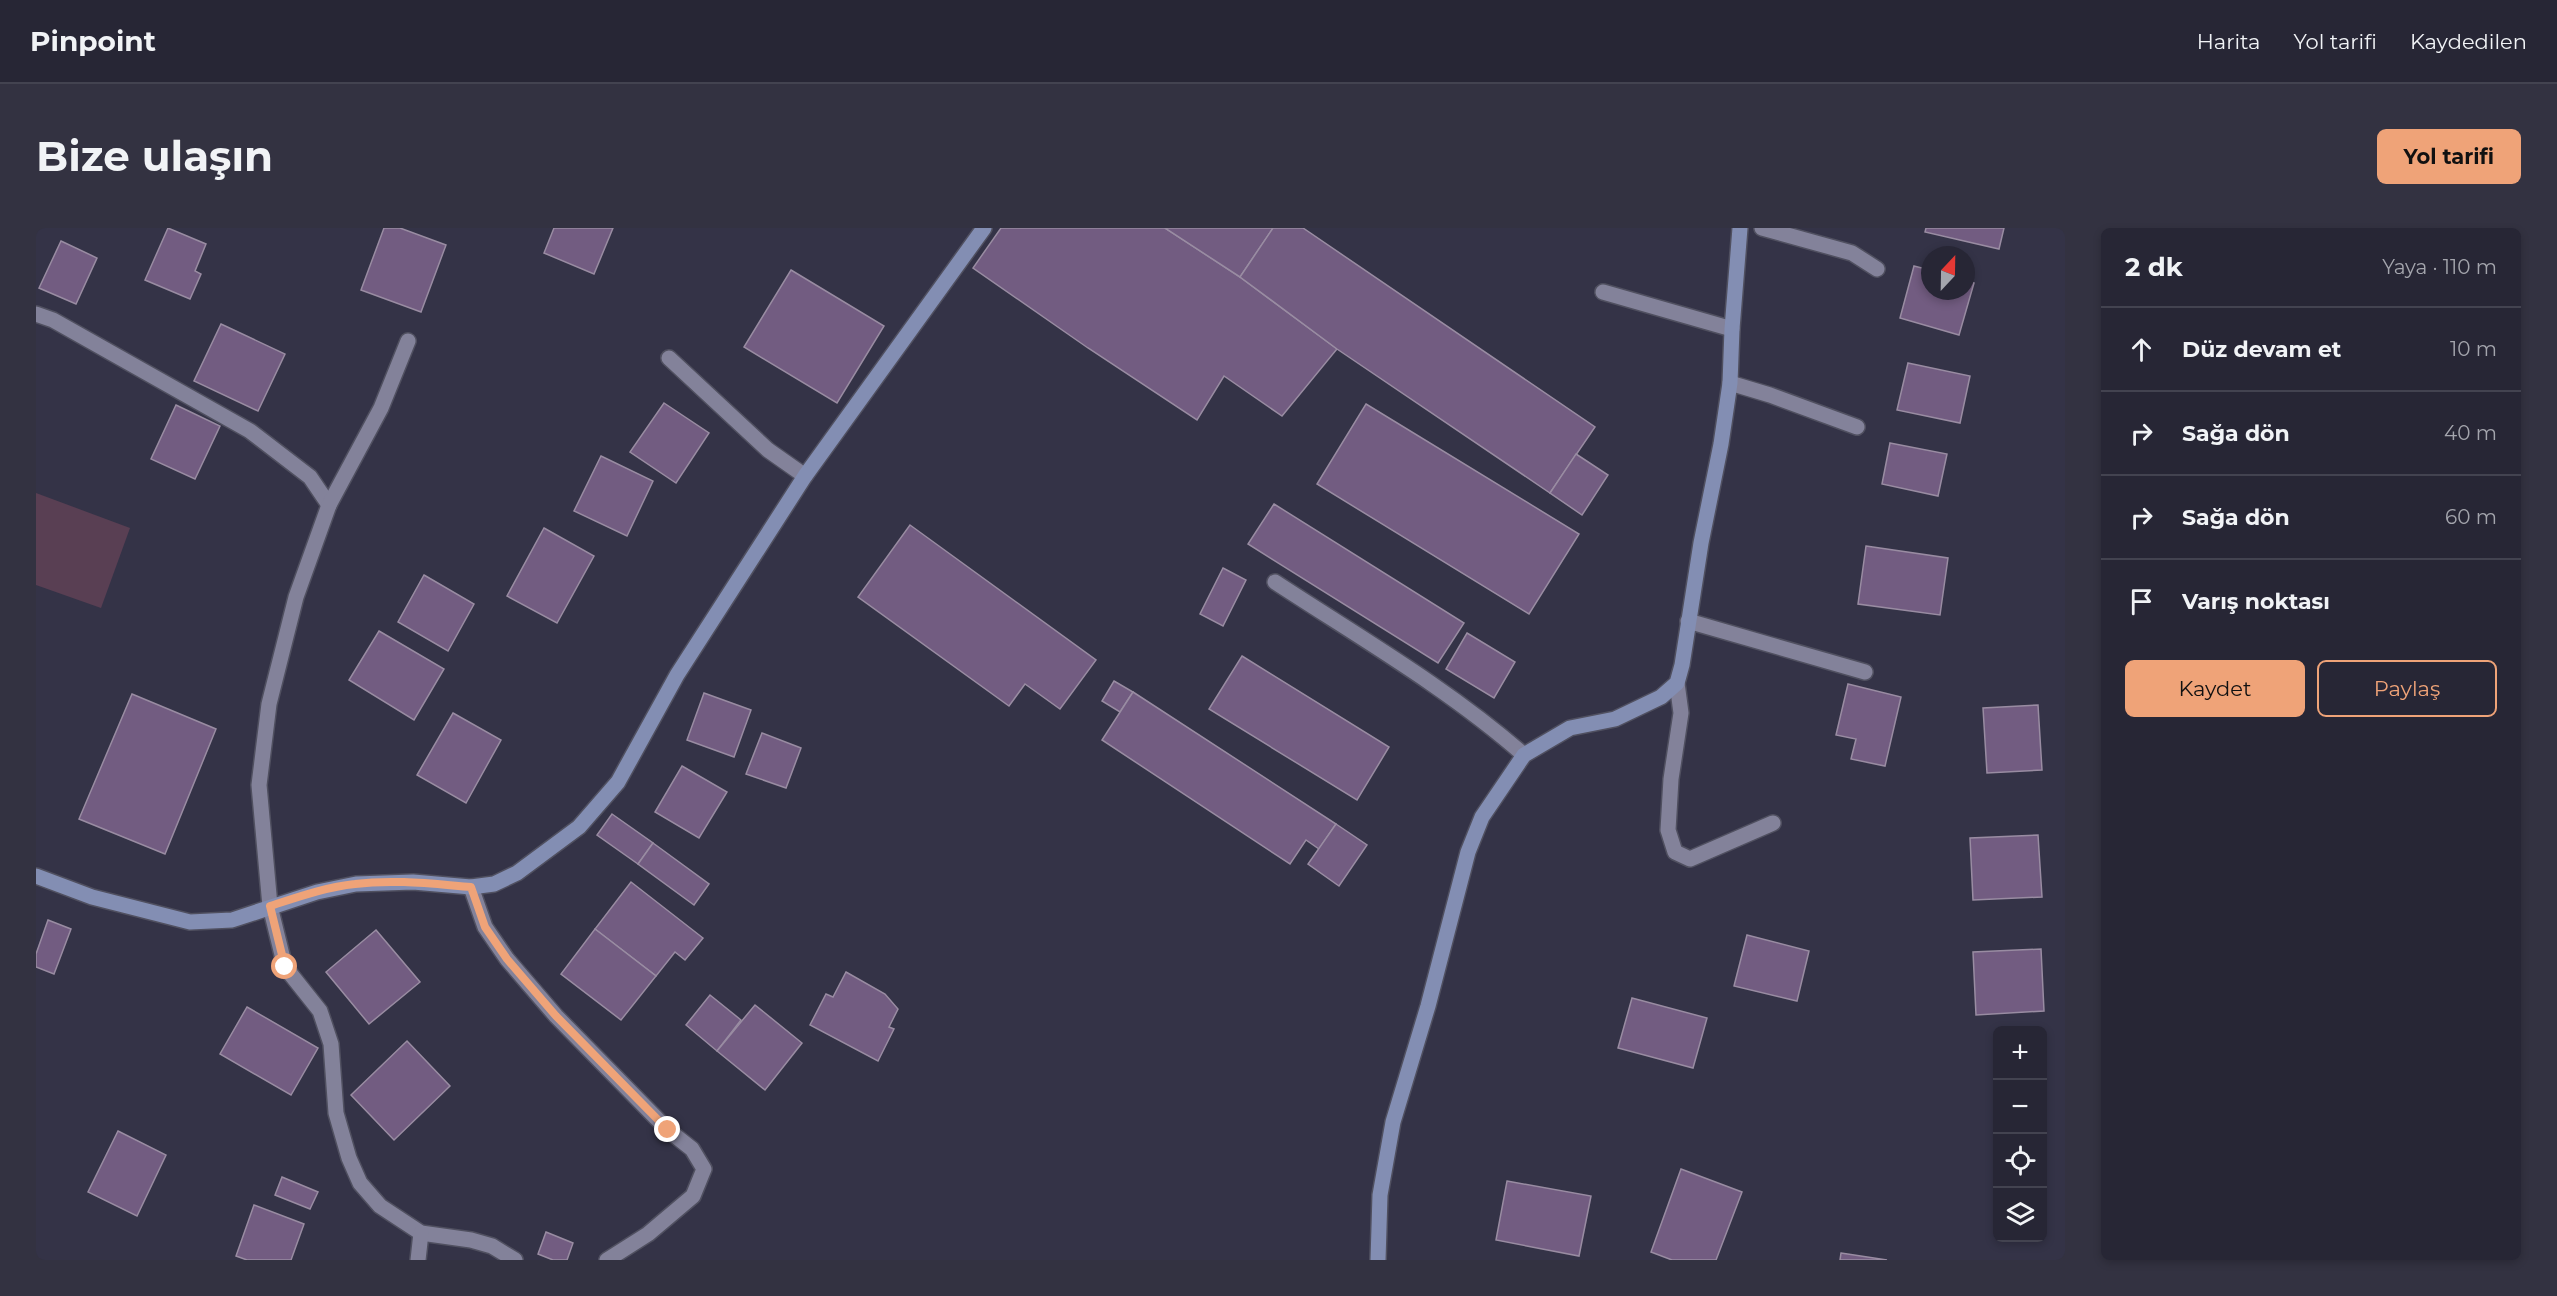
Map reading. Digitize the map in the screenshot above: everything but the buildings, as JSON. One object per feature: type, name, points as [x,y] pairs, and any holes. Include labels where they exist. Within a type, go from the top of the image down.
[{"type":"street","points":[[36,876],[92,897],[190,922],[232,920],[317,892],[356,884],[413,882],[471,887],[494,884],[517,873],[579,827],[618,782],[678,675],[805,476],[984,228]]},
{"type":"street","points":[[1740,228],[1730,383],[1677,683],[1681,714],[1671,779],[1668,830],[1675,852],[1690,859],[1773,823]]},
{"type":"street","points":[[1762,228],[1852,253],[1877,269]]},
{"type":"street","points":[[1603,292],[1732,329]]},
{"type":"street","points":[[36,314],[53,320],[250,431],[310,477],[329,505]]},
{"type":"street","points":[[408,341],[381,408],[329,505],[296,597],[269,704],[259,784],[270,906],[285,967],[320,1011],[331,1044],[336,1113],[349,1158],[360,1183],[380,1206],[421,1233],[471,1240],[492,1246],[516,1260]]},
{"type":"street","points":[[669,358],[768,450],[805,476]]},
{"type":"street","points":[[1730,383],[1857,427]]},
{"type":"street","points":[[1275,582],[1425,681],[1498,733],[1524,755]]},
{"type":"street","points":[[1688,621],[1864,672]]},
{"type":"street","points":[[1378,1260],[1380,1195],[1393,1122],[1428,1006],[1468,852],[1482,817],[1524,755],[1570,728],[1615,719],[1661,697],[1677,683]]},
{"type":"street","points":[[471,887],[485,927],[507,959],[556,1016],[668,1130],[692,1149],[704,1169],[693,1196],[648,1234],[607,1260]]},
{"type":"street","points":[[418,1260],[421,1233]]},
{"type":"shaded area","points":[[36,493],[130,528],[101,608],[36,585]]},
{"type":"route","points":[[285,967],[270,906],[317,892],[356,884],[413,882],[471,887],[485,927],[507,959],[556,1016],[668,1130]]}]
